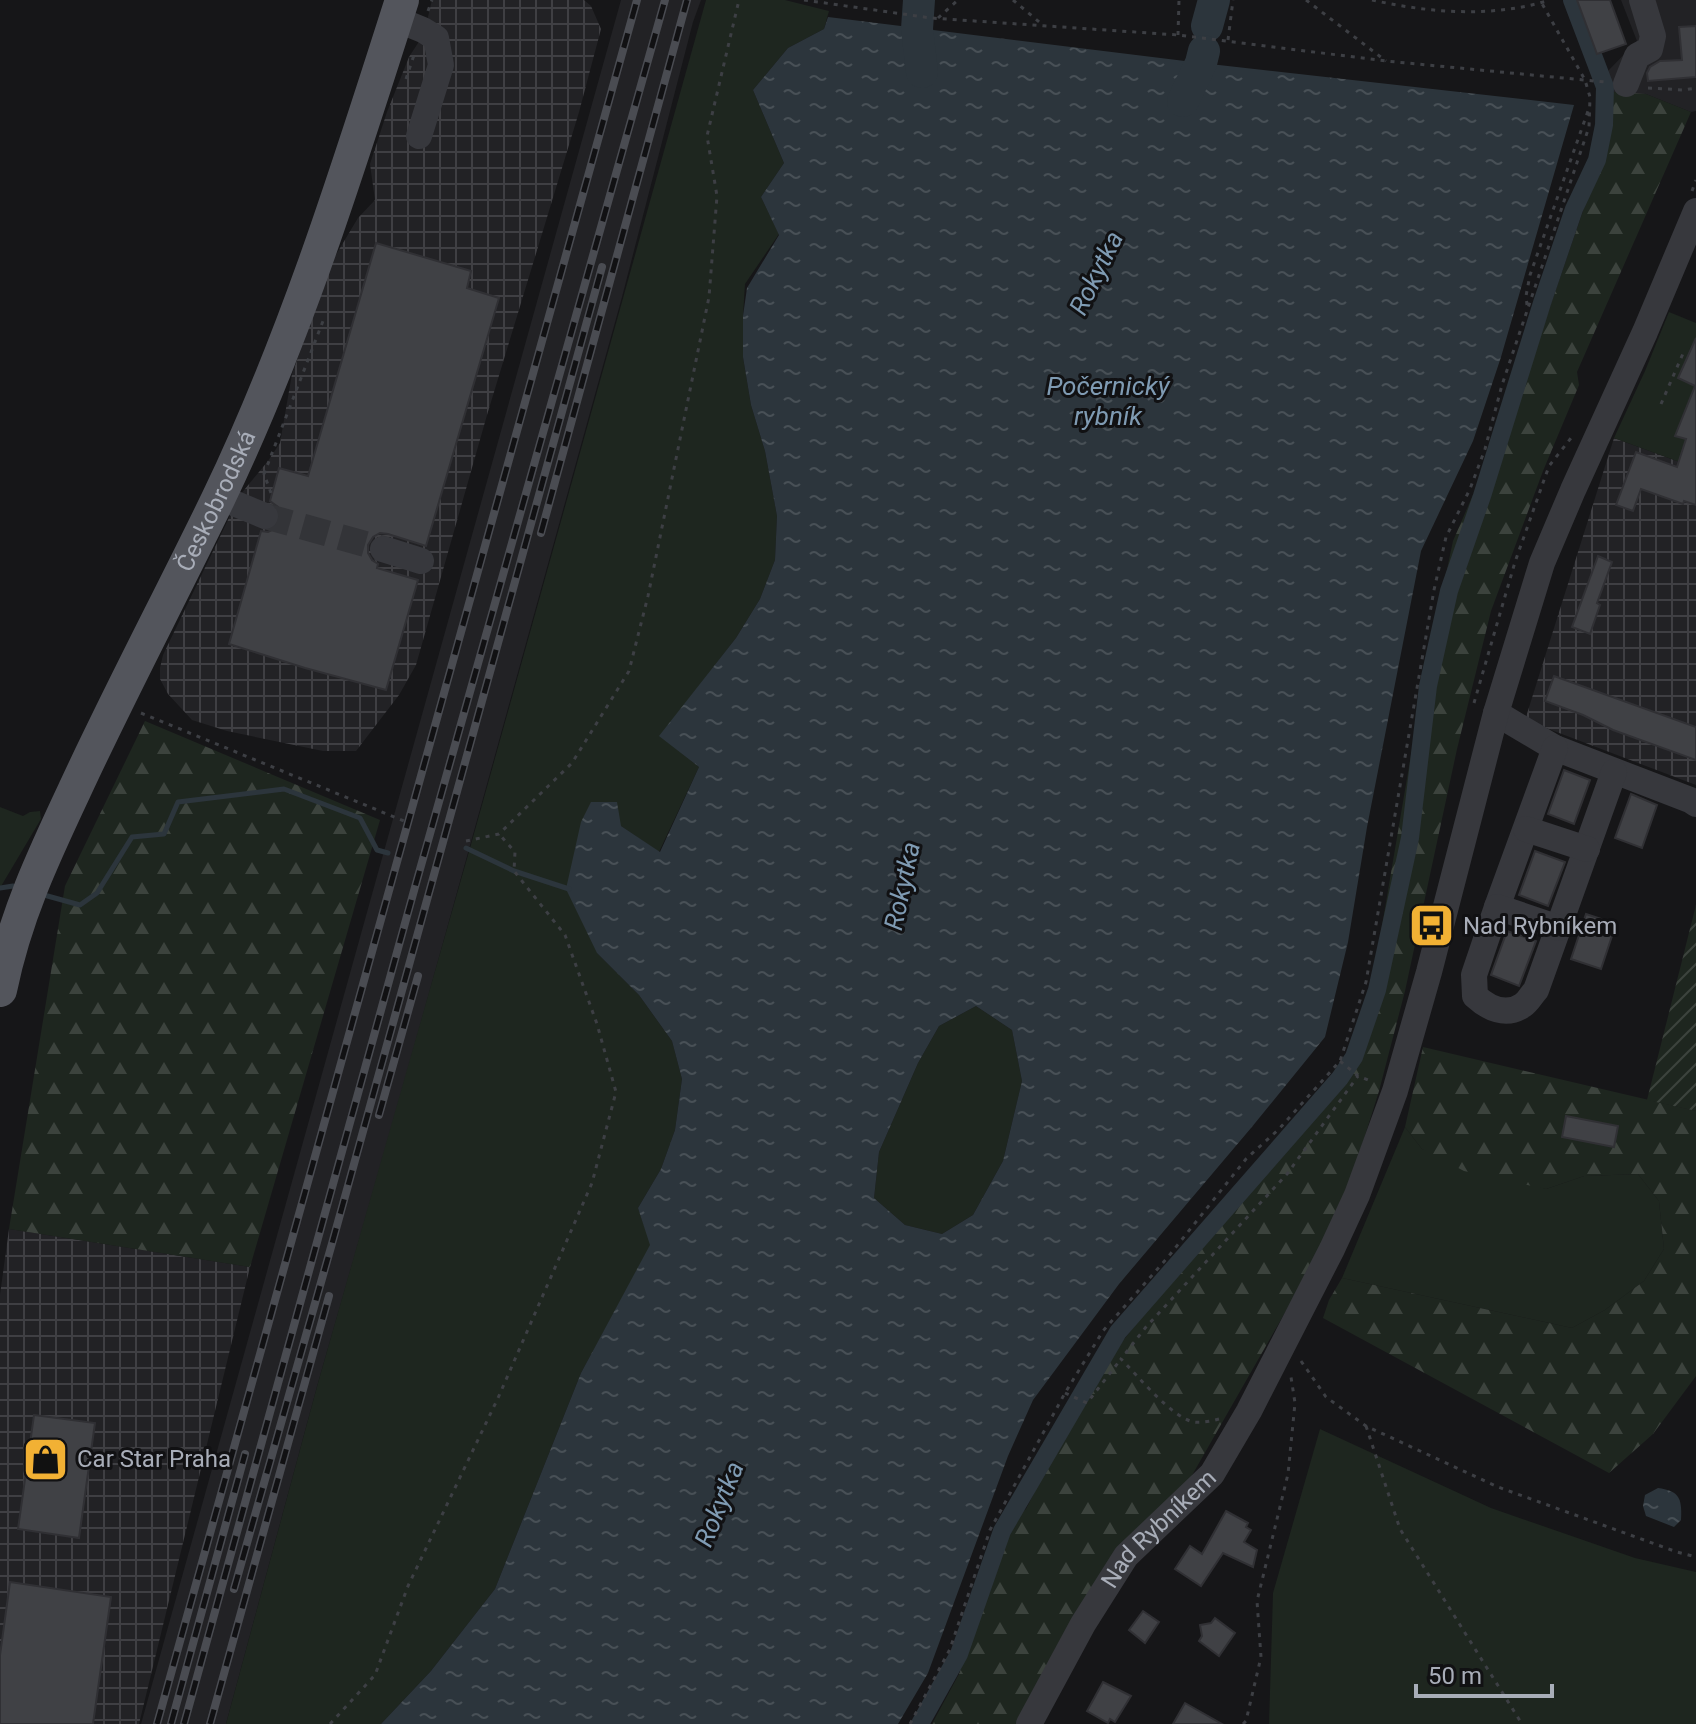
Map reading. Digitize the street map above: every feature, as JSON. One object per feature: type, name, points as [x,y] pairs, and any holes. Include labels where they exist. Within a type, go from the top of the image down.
[{"type":"main road","name":"Českobrodská","points":[[0,990],[9,921],[37,871],[115,703],[219,497],[276,367],[309,282],[399,9]]},
{"type":"street","points":[[1623,84],[1637,56],[1650,49],[1653,36],[1642,0]]},
{"type":"street","points":[[399,9],[436,38],[441,65],[419,136]]},
{"type":"street","name":"Nad Rybníkem","points":[[1029,1724],[1083,1624],[1126,1556],[1212,1474],[1249,1411],[1357,1195],[1395,1091],[1496,713],[1542,563],[1573,490],[1638,368],[1696,211]]},
{"type":"street","points":[[219,497],[265,516]]},
{"type":"street","points":[[383,549],[421,561]]},
{"type":"street","points":[[1496,713],[1555,748],[1696,804]]},
{"type":"street","points":[[1555,748],[1474,975],[1475,996],[1488,1008],[1507,1011],[1523,1005],[1536,990],[1614,772]]},
{"type":"street","points":[[1526,829],[1587,849]]},
{"type":"street","points":[[1497,907],[1559,928]]},
{"type":"path","points":[[466,841],[499,834],[572,763],[629,671],[651,581],[709,297],[717,196],[707,136],[739,0]]},
{"type":"path","points":[[804,0],[931,18],[1178,35],[1386,61],[1657,89],[1696,88]]},
{"type":"path","points":[[938,18],[958,0]]},
{"type":"path","points":[[1013,0],[1044,26]]},
{"type":"path","points":[[1178,35],[1179,0]]},
{"type":"path","points":[[1228,40],[1233,0]]},
{"type":"path","points":[[1306,0],[1386,61]]},
{"type":"path","points":[[1372,0],[1449,12],[1493,10],[1550,0]]},
{"type":"path","points":[[910,1724],[950,1649],[990,1530],[1065,1393],[1103,1331],[1168,1257],[1246,1159],[1279,1129],[1340,1061],[1366,982],[1431,604],[1446,537],[1470,489],[1485,449],[1502,385],[1589,127],[1590,106],[1585,80],[1541,1]]},
{"type":"path","points":[[1528,308],[1526,296],[1530,275],[1590,106]]},
{"type":"path","points":[[1661,404],[1685,349]]},
{"type":"path","points":[[115,703],[404,821]]},
{"type":"path","points":[[330,1724],[375,1675],[408,1586],[498,1398],[592,1183],[616,1092],[597,1024],[565,935],[514,871],[515,852],[499,834]]},
{"type":"path","points":[[1065,1393],[1087,1403],[1146,1327],[1287,1174],[1358,1076],[1340,1061]]},
{"type":"path","points":[[1286,1337],[1326,1397],[1366,1426],[1498,1487],[1696,1557]]},
{"type":"path","points":[[1121,1359],[1175,1414],[1193,1422],[1206,1422],[1249,1411]]},
{"type":"path","points":[[1245,1723],[1261,1657],[1257,1601],[1288,1474],[1295,1403],[1291,1376]]},
{"type":"path","points":[[1366,1426],[1400,1529],[1522,1724]]},
{"type":"shaded area","points":[[432,0],[584,0],[591,6],[601,29],[579,112],[487,415],[416,665],[399,695],[356,751],[323,751],[227,731],[192,720],[168,694],[160,679],[163,655],[240,495],[280,443],[292,374],[334,258],[358,218],[375,200],[370,164],[387,112],[409,57],[420,40],[433,33],[428,17]]},
{"type":"shaded area","points":[[621,0],[701,0],[622,297],[318,1383],[226,1724],[141,1724]]},
{"type":"shaded area","points":[[1621,0],[1696,0],[1696,111],[1691,112],[1646,94],[1614,92],[1608,71],[1637,41]]},
{"type":"shaded area","points":[[1614,438],[1696,468],[1696,785],[1525,720]]},
{"type":"shaded area","points":[[9,1229],[250,1267],[139,1724],[0,1724],[0,1295]]},
{"type":"green space","points":[[706,0],[785,0],[829,11],[824,29],[788,48],[753,90],[784,163],[761,197],[779,234],[745,284],[743,316],[743,357],[751,405],[765,451],[777,516],[775,560],[760,599],[736,638],[660,736],[699,767],[659,852],[621,826],[597,953],[639,995],[672,1041],[682,1079],[675,1130],[661,1169],[638,1208],[651,1245],[581,1373],[495,1589],[431,1671],[381,1724],[226,1724],[318,1383]]},
{"type":"green space","points":[[1614,92],[1646,94],[1691,112],[1577,372],[1579,385],[1491,611],[1457,749],[1405,991],[1379,1091],[1339,1218],[1191,1477],[1017,1724],[932,1724],[959,1674],[979,1621],[999,1565],[1002,1531],[1026,1509],[1095,1377],[1226,1208],[1317,1104],[1349,1056],[1372,985],[1424,678],[1453,541],[1533,356],[1603,153],[1608,99]]},
{"type":"green space","points":[[1669,312],[1696,323],[1696,468],[1614,438]]},
{"type":"green space","points":[[145,721],[380,820],[250,1267],[9,1229],[65,886]]},
{"type":"green space","points":[[0,807],[23,816],[40,811],[41,819],[0,888]]},
{"type":"green space","points":[[1696,905],[1696,1111],[1647,1100]]},
{"type":"green space","points":[[976,1006],[1012,1030],[1022,1081],[1003,1161],[973,1215],[942,1234],[905,1225],[874,1198],[879,1152],[918,1063],[939,1026]]},
{"type":"green space","points":[[1423,1047],[1696,1111],[1696,1376],[1653,1434],[1609,1473],[1323,1318],[1342,1278],[1572,1328],[1605,1310],[1644,1281],[1664,1249],[1659,1201],[1638,1174],[1584,1176],[1546,1189],[1464,1171],[1422,1149],[1405,1127]],"holes":[[[1567,1116],[1618,1127],[1614,1147]]]},
{"type":"green space","points":[[1405,1127],[1422,1149],[1546,1189],[1584,1176],[1638,1174],[1659,1201],[1664,1249],[1644,1281],[1605,1310],[1572,1328],[1342,1278]]},
{"type":"green space","points":[[1320,1429],[1491,1508],[1635,1558],[1696,1572],[1696,1724],[1269,1724],[1273,1593]]},
{"type":"water","name":"Počernický rybník","points":[[828,17],[1574,105],[1501,357],[1473,441],[1421,551],[1367,827],[1348,942],[1325,1037],[1119,1284],[1033,1400],[1008,1456],[928,1673],[898,1724],[381,1724],[431,1671],[495,1589],[581,1373],[650,1245],[638,1208],[661,1169],[675,1130],[682,1079],[672,1041],[639,995],[597,953],[566,889],[581,822],[591,802],[617,802],[621,826],[660,852],[699,767],[659,736],[736,638],[760,599],[775,560],[777,516],[765,451],[751,405],[743,357],[743,316],[747,288],[779,235],[761,197],[784,163],[753,90],[788,48],[824,29]],"holes":[[[976,1006],[1012,1030],[1022,1081],[1003,1161],[973,1215],[942,1234],[905,1225],[874,1198],[879,1152],[918,1063],[939,1026]]]},
{"type":"water","points":[[1658,1488],[1671,1491],[1680,1501],[1681,1520],[1674,1527],[1646,1516],[1643,1506],[1645,1495]]},
{"type":"building","points":[[1577,0],[1610,0],[1626,44],[1597,54]]},
{"type":"building","points":[[1696,26],[1696,77],[1648,81],[1650,67],[1660,61],[1682,60],[1679,27]]},
{"type":"building","points":[[376,243],[471,271],[467,288],[499,298],[426,546],[380,533],[368,545],[368,553],[378,564],[377,568],[418,580],[386,690],[229,644],[261,531],[274,529],[280,521],[278,507],[270,501],[279,468],[308,476]]},
{"type":"building","points":[[1696,338],[1696,505],[1684,501],[1683,504],[1641,489],[1633,511],[1616,505],[1636,452],[1677,467],[1686,439],[1675,436],[1695,386],[1678,378]]},
{"type":"building","points":[[1598,556],[1612,562],[1590,634],[1572,627]]},
{"type":"building","points":[[1554,676],[1696,727],[1696,760],[1545,701]]},
{"type":"building","points":[[1564,770],[1590,780],[1574,824],[1548,814]]},
{"type":"building","points":[[1631,794],[1657,805],[1642,848],[1615,838]]},
{"type":"building","points":[[1535,851],[1565,862],[1548,906],[1519,895]]},
{"type":"building","points":[[1586,914],[1616,924],[1601,969],[1571,959]]},
{"type":"building","points":[[1507,931],[1536,941],[1519,986],[1491,975]]},
{"type":"building","points":[[1566,1116],[1618,1126],[1614,1147],[1562,1137]]},
{"type":"building","points":[[34,1415],[95,1423],[79,1538],[18,1529]]},
{"type":"building","points":[[1226,1511],[1248,1523],[1246,1527],[1251,1530],[1244,1542],[1257,1550],[1253,1567],[1223,1553],[1201,1586],[1175,1569],[1190,1546],[1202,1554]]},
{"type":"building","points":[[10,1582],[111,1597],[93,1724],[0,1724],[0,1655]]},
{"type":"building","points":[[1143,1611],[1159,1622],[1145,1643],[1129,1630]]},
{"type":"building","points":[[1215,1618],[1235,1633],[1219,1656],[1199,1641],[1202,1636],[1200,1625],[1211,1623]]},
{"type":"building","points":[[1103,1682],[1131,1696],[1115,1722],[1110,1719],[1108,1723],[1087,1711]]},
{"type":"building","points":[[1185,1703],[1222,1724],[1173,1724]]},
{"type":"waterway","points":[[919,0],[917,29],[922,72]]},
{"type":"waterway","name":"Rokytka","points":[[1207,26],[1214,0]]},
{"type":"waterway","points":[[920,1724],[959,1654],[1002,1531],[1118,1332],[1340,1078],[1354,1057],[1377,990],[1410,838],[1428,686],[1449,591],[1574,209],[1597,160],[1604,125],[1605,87],[1572,0]]},
{"type":"waterway","name":"Rokytka","points":[[1183,101],[1204,51]]},
{"type":"waterway","points":[[44,895],[80,905],[97,893],[132,837],[164,834],[178,802],[284,789],[360,818],[377,850],[388,853]]},
{"type":"waterway","points":[[466,848],[514,871],[569,889]]},
{"type":"waterway","points":[[0,888],[13,886]]},
{"type":"tunnel","points":[[265,516],[383,549]]},
{"type":"railway","points":[[157,1724],[637,0]]},
{"type":"railway","points":[[184,1724],[415,887],[665,0]]},
{"type":"railway","points":[[541,533],[687,0]]},
{"type":"railway","points":[[234,1589],[602,267]]},
{"type":"railway","points":[[379,1115],[418,976]]},
{"type":"railway","points":[[210,1724],[329,1296]]},
{"type":"railway","points":[[171,1724],[245,1454]]},
{"type":"place","name":"Nad Rybníkem","points":[[1432,926]]},
{"type":"place","name":"Car Star Praha","points":[[46,1459]]}]
